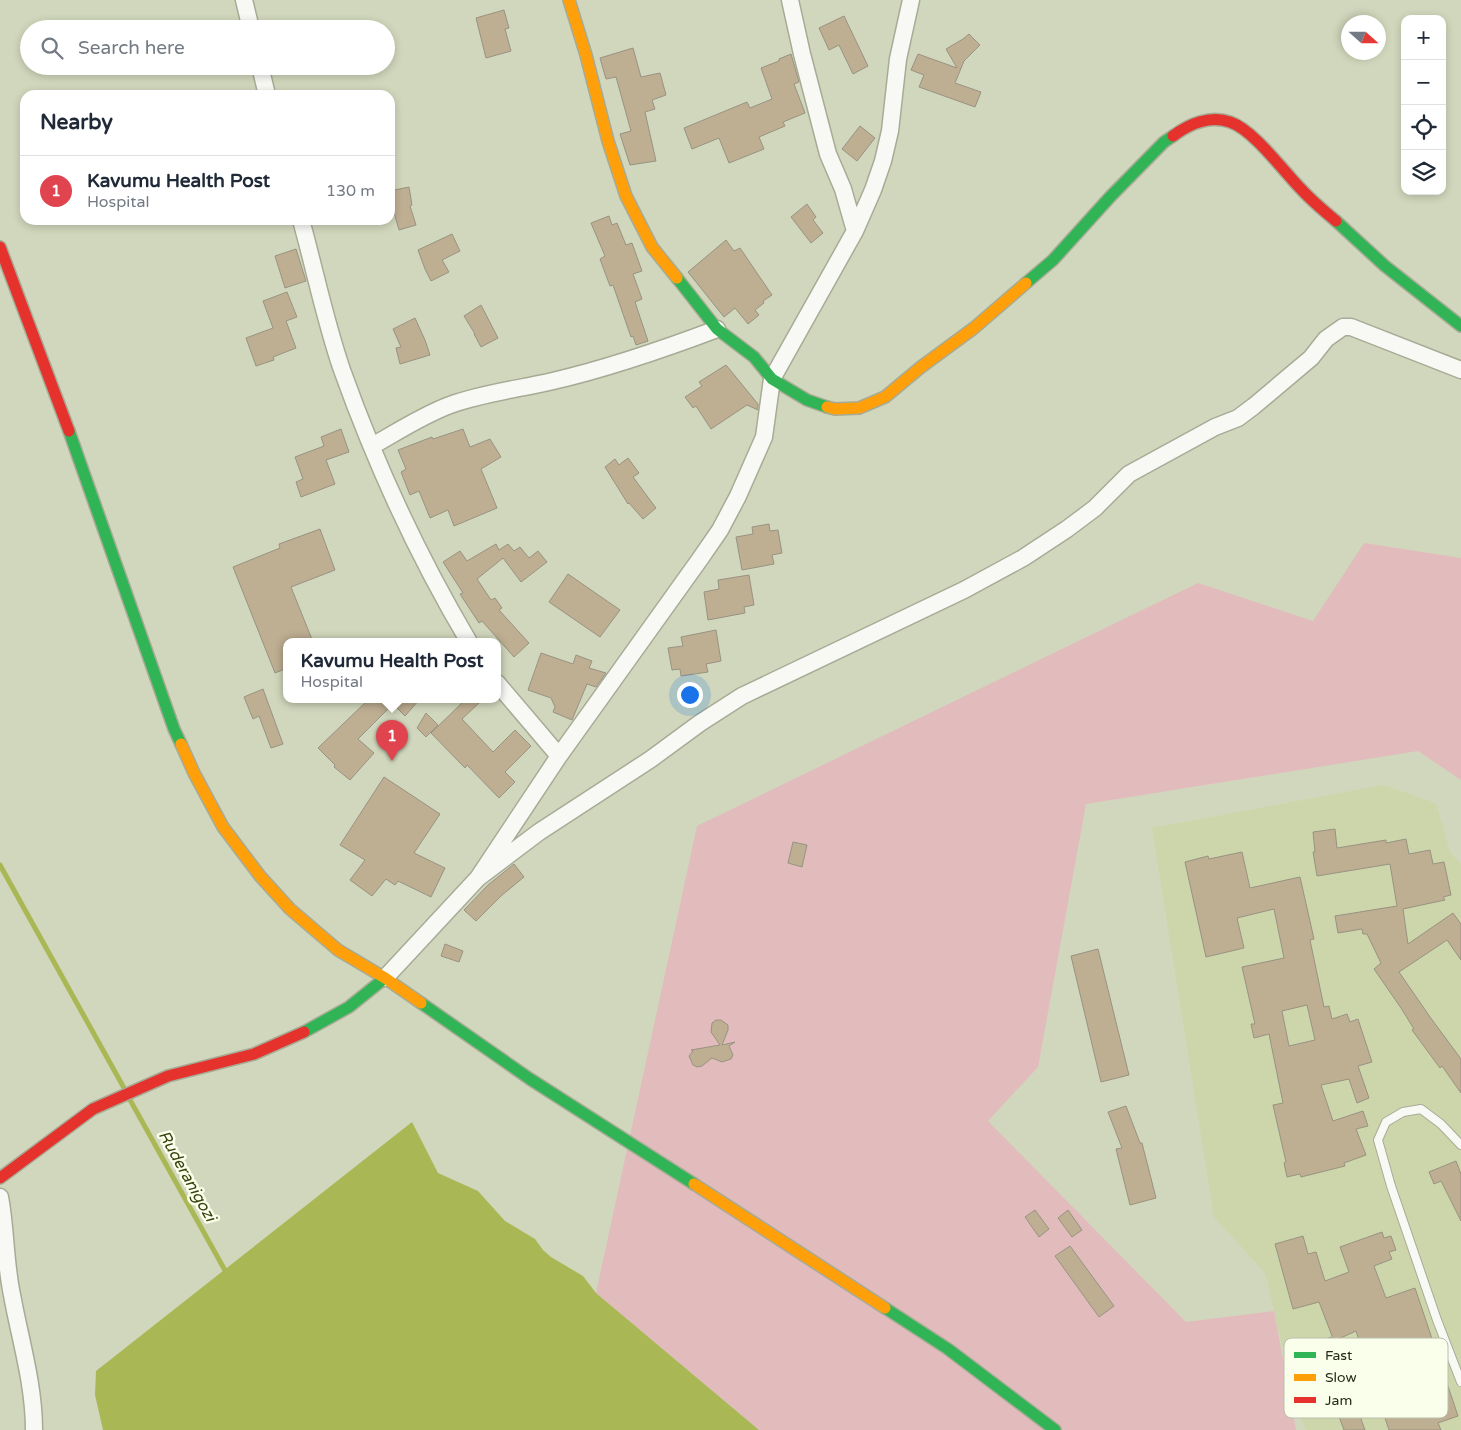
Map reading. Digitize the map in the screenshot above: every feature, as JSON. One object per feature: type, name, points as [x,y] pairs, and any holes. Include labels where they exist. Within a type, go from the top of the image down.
[{"type":"main road","points":[[569,0],[586,55],[608,141],[626,196],[652,247],[717,328],[754,356],[772,379],[807,400],[835,409],[859,408],[885,397],[921,367],[974,328],[1053,260],[1110,197],[1164,142],[1187,126],[1209,120],[1230,122],[1248,132],[1310,199],[1385,266],[1461,326]]},
{"type":"main road","points":[[0,247],[58,403],[174,729],[223,827],[260,876],[290,909],[338,950],[385,978],[530,1079],[948,1349],[1055,1430]]},
{"type":"main road","points":[[0,1178],[93,1110],[168,1076],[254,1054],[311,1029],[350,1007],[385,978]]},
{"type":"street","points":[[244,0],[248,20]]},
{"type":"street","points":[[790,0],[828,154],[843,189],[855,231]]},
{"type":"street","points":[[385,978],[478,878],[559,756],[720,530],[738,496],[764,437],[772,379],[855,231],[873,190],[883,161],[890,131],[898,59],[911,0]]},
{"type":"street","points":[[262,75],[266,90]]},
{"type":"street","points":[[302,225],[342,369],[372,446],[406,526],[467,638]]},
{"type":"street","points":[[478,878],[539,832],[651,759],[700,723],[742,696],[964,590],[1023,558],[1096,508],[1129,474],[1215,427],[1238,418],[1295,373],[1311,358],[1326,339],[1337,330],[1343,327],[1351,327],[1461,370]]},
{"type":"street","points":[[372,446],[448,406],[480,395],[553,381],[603,368],[670,347],[717,328]]},
{"type":"street","points":[[501,688],[559,756]]},
{"type":"street","points":[[0,1197],[3,1213],[5,1253],[34,1410],[34,1430]]},
{"type":"lane","points":[[1444,1338],[1394,1195],[1378,1140],[1386,1122],[1403,1112],[1421,1109],[1441,1124],[1461,1145]]},
{"type":"lane","points":[[1448,1348],[1461,1382]]},
{"type":"shaded area","points":[[1364,543],[1461,558],[1461,780],[1418,751],[1086,804],[1038,1067],[988,1121],[1186,1322],[1274,1311],[1284,1365],[1284,1418],[1294,1418],[1296,1430],[759,1430],[596,1293],[697,826],[1198,583],[1313,621]]},
{"type":"shaded area","points":[[1383,785],[1436,803],[1450,852],[1461,864],[1461,1430],[1306,1430],[1300,1418],[1448,1418],[1448,1338],[1284,1338],[1284,1354],[1265,1273],[1214,1217],[1152,828]]},
{"type":"shaded area","points":[[412,1122],[438,1173],[478,1191],[505,1221],[535,1239],[551,1257],[583,1276],[596,1293],[759,1430],[103,1430],[95,1395],[96,1371]]},
{"type":"building","points":[[504,10],[509,28],[505,29],[511,51],[486,58],[476,18]]},
{"type":"building","points":[[844,16],[868,66],[853,74],[839,45],[829,50],[819,28]]},
{"type":"building","points":[[969,34],[980,45],[964,61],[955,83],[981,92],[975,107],[919,87],[924,75],[911,70],[918,54],[957,68],[946,49]]},
{"type":"building","points":[[633,48],[641,77],[660,73],[666,95],[652,100],[655,109],[645,112],[656,161],[630,165],[620,134],[631,131],[616,77],[606,79],[600,58]]},
{"type":"building","points":[[791,54],[799,82],[794,84],[805,113],[783,122],[785,126],[759,137],[764,149],[729,163],[719,138],[692,149],[684,128],[747,102],[750,108],[772,99],[761,68]]},
{"type":"building","points":[[860,126],[875,138],[857,161],[842,149]]},
{"type":"building","points":[[409,187],[412,205],[410,206],[416,225],[399,230],[395,216],[395,190]]},
{"type":"building","points":[[807,204],[816,217],[813,220],[823,233],[811,243],[791,217]]},
{"type":"building","points":[[609,216],[612,225],[617,223],[626,245],[632,243],[642,271],[633,274],[642,299],[635,302],[648,341],[636,345],[633,336],[631,337],[613,285],[610,286],[600,259],[605,256],[591,223]]},
{"type":"building","points":[[452,234],[460,251],[442,260],[449,272],[431,281],[418,250]]},
{"type":"building","points":[[726,240],[734,251],[740,248],[772,295],[755,310],[759,315],[748,324],[735,308],[724,317],[688,272]]},
{"type":"building","points":[[296,249],[306,281],[285,288],[275,256]]},
{"type":"building","points":[[287,292],[297,317],[286,321],[296,348],[273,357],[274,360],[256,366],[246,338],[273,328],[263,301]]},
{"type":"building","points":[[481,305],[498,338],[481,347],[464,316]]},
{"type":"building","points":[[415,318],[430,355],[400,364],[396,348],[401,347],[393,329]]},
{"type":"building","points":[[726,365],[758,404],[758,410],[747,405],[711,429],[696,406],[693,408],[685,397],[702,386],[699,382]]},
{"type":"building","points":[[341,429],[349,452],[326,460],[335,484],[301,497],[296,482],[303,479],[295,457],[324,446],[321,437]]},
{"type":"building","points":[[463,429],[470,447],[490,439],[501,457],[481,469],[497,508],[454,526],[448,510],[430,518],[419,491],[410,495],[401,472],[406,469],[398,450],[432,437],[433,439]]},
{"type":"building","points":[[628,458],[639,473],[633,477],[656,508],[643,519],[628,504],[605,467],[615,459],[619,465]]},
{"type":"building","points":[[769,524],[770,531],[778,530],[782,553],[772,555],[774,564],[742,570],[736,537],[753,534],[752,527]]},
{"type":"building","points":[[320,529],[335,570],[291,587],[311,638],[283,638],[283,670],[275,673],[233,567],[280,548],[279,544]]},
{"type":"building","points":[[496,544],[499,550],[508,544],[514,551],[520,547],[529,558],[538,551],[547,562],[521,582],[503,558],[477,579],[491,600],[495,598],[502,608],[499,610],[529,643],[514,657],[501,642],[501,638],[497,638],[482,621],[479,623],[460,594],[463,593],[443,562],[460,551],[467,561]]},
{"type":"building","points":[[568,574],[620,610],[600,637],[549,602]]},
{"type":"building","points":[[749,575],[754,605],[744,607],[745,613],[708,620],[704,592],[719,589],[718,580]]},
{"type":"building","points":[[716,630],[721,661],[706,664],[708,672],[681,676],[680,669],[672,670],[668,648],[683,646],[681,637]]},
{"type":"building","points":[[541,653],[573,664],[576,655],[592,661],[589,668],[606,673],[596,687],[587,684],[572,720],[553,712],[555,707],[551,698],[528,690]]},
{"type":"building","points":[[263,689],[283,744],[271,748],[259,716],[253,719],[244,697]]},
{"type":"building","points":[[365,703],[416,703],[405,716],[393,704],[358,739],[374,753],[350,780],[334,767],[335,765],[318,748]]},
{"type":"building","points":[[462,703],[479,703],[462,719],[493,752],[515,730],[531,746],[505,772],[515,782],[499,798],[467,765],[465,768],[431,733]]},
{"type":"building","points":[[426,713],[438,725],[426,737],[417,728]]},
{"type":"building","points":[[384,777],[440,814],[414,853],[445,868],[431,897],[398,881],[395,885],[386,879],[372,896],[350,880],[365,860],[340,845]]},
{"type":"building","points":[[1335,829],[1337,848],[1386,840],[1386,843],[1406,839],[1409,854],[1430,850],[1433,864],[1444,862],[1451,895],[1443,897],[1445,900],[1403,909],[1408,944],[1453,913],[1461,924],[1461,960],[1447,940],[1399,972],[1461,1059],[1461,1093],[1442,1066],[1440,1068],[1412,1030],[1414,1029],[1401,1008],[1374,969],[1381,963],[1367,934],[1363,934],[1362,929],[1338,933],[1335,916],[1397,906],[1390,864],[1317,876],[1313,852],[1315,852],[1313,832]]},
{"type":"building","points":[[793,842],[807,845],[802,867],[788,863]]},
{"type":"building","points":[[1242,852],[1250,888],[1300,877],[1314,939],[1310,940],[1324,1007],[1329,1006],[1332,1019],[1347,1014],[1350,1022],[1358,1019],[1372,1062],[1358,1066],[1369,1098],[1357,1103],[1349,1079],[1321,1085],[1333,1121],[1363,1111],[1368,1126],[1356,1129],[1366,1155],[1344,1163],[1345,1166],[1301,1177],[1300,1174],[1287,1177],[1284,1163],[1286,1162],[1273,1105],[1283,1103],[1269,1034],[1254,1038],[1251,1024],[1255,1024],[1242,967],[1284,958],[1274,909],[1237,918],[1244,948],[1206,957],[1185,862],[1208,856],[1209,859]],"holes":[[[1307,1005],[1315,1040],[1289,1046],[1282,1011]]]},
{"type":"building","points":[[514,864],[524,877],[501,896],[476,921],[464,910],[488,885]]},
{"type":"building","points":[[445,944],[463,951],[459,962],[441,956]]},
{"type":"building","points":[[1098,949],[1129,1075],[1101,1082],[1071,956]]},
{"type":"building","points":[[716,1020],[721,1020],[728,1025],[722,1045],[735,1042],[729,1046],[733,1055],[731,1059],[722,1062],[712,1058],[702,1066],[697,1067],[693,1065],[689,1056],[693,1051],[691,1050],[720,1045],[711,1032],[712,1023]]},
{"type":"building","points":[[1126,1106],[1140,1143],[1142,1143],[1156,1198],[1130,1205],[1116,1149],[1122,1148],[1108,1112]]},
{"type":"building","points":[[1456,1161],[1461,1174],[1461,1221],[1441,1181],[1434,1184],[1429,1172]]},
{"type":"building","points":[[1035,1210],[1049,1229],[1039,1237],[1025,1217]]},
{"type":"building","points":[[1068,1210],[1082,1230],[1072,1237],[1058,1218]]},
{"type":"building","points":[[1382,1232],[1384,1238],[1391,1236],[1396,1250],[1389,1252],[1392,1259],[1374,1266],[1386,1298],[1415,1288],[1432,1338],[1358,1338],[1356,1331],[1341,1338],[1333,1338],[1319,1302],[1293,1309],[1275,1244],[1303,1236],[1308,1254],[1316,1252],[1325,1281],[1349,1272],[1340,1247]]},
{"type":"building","points":[[1070,1246],[1114,1306],[1099,1317],[1055,1256]]},
{"type":"building","points":[[1448,1386],[1458,1416],[1438,1423],[1441,1430],[1389,1430],[1385,1418],[1448,1418]]},
{"type":"building","points":[[1340,1418],[1361,1418],[1365,1430],[1344,1430]]},
{"type":"waterway","name":"Ruderanigozi","points":[[0,865],[124,1088]]},
{"type":"waterway","name":"Ruderanigozi","points":[[129,1098],[227,1274]]},
{"type":"traffic: fast","points":[[1026,283],[1053,260],[1110,197],[1164,142],[1173,136]]},
{"type":"traffic: fast","points":[[1336,221],[1385,266],[1461,326]]},
{"type":"traffic: fast","points":[[677,278],[717,329],[754,357],[772,379],[807,400],[827,407]]},
{"type":"traffic: fast","points":[[69,431],[174,729],[181,744]]},
{"type":"traffic: fast","points":[[304,1032],[349,1007],[385,978]]},
{"type":"traffic: fast","points":[[421,1003],[530,1079],[694,1184]]},
{"type":"traffic: fast","points":[[885,1308],[948,1349],[1055,1430]]},
{"type":"traffic: slow","points":[[569,0],[586,55],[608,141],[626,196],[652,247],[677,278]]},
{"type":"traffic: slow","points":[[827,407],[835,409],[859,408],[885,397],[921,367],[974,328],[1026,283]]},
{"type":"traffic: slow","points":[[181,744],[223,827],[260,876],[290,909],[338,950],[385,978],[421,1003]]},
{"type":"traffic: slow","points":[[694,1184],[885,1308]]},
{"type":"traffic: jam","points":[[1173,136],[1193,124],[1207,120],[1222,120],[1239,126],[1259,142],[1306,194],[1336,221]]},
{"type":"traffic: jam","points":[[0,247],[69,431]]},
{"type":"traffic: jam","points":[[0,1178],[93,1109],[168,1076],[254,1054],[304,1032]]},
{"type":"place","name":"Kavumu Health Post","points":[[392,761]]}]
